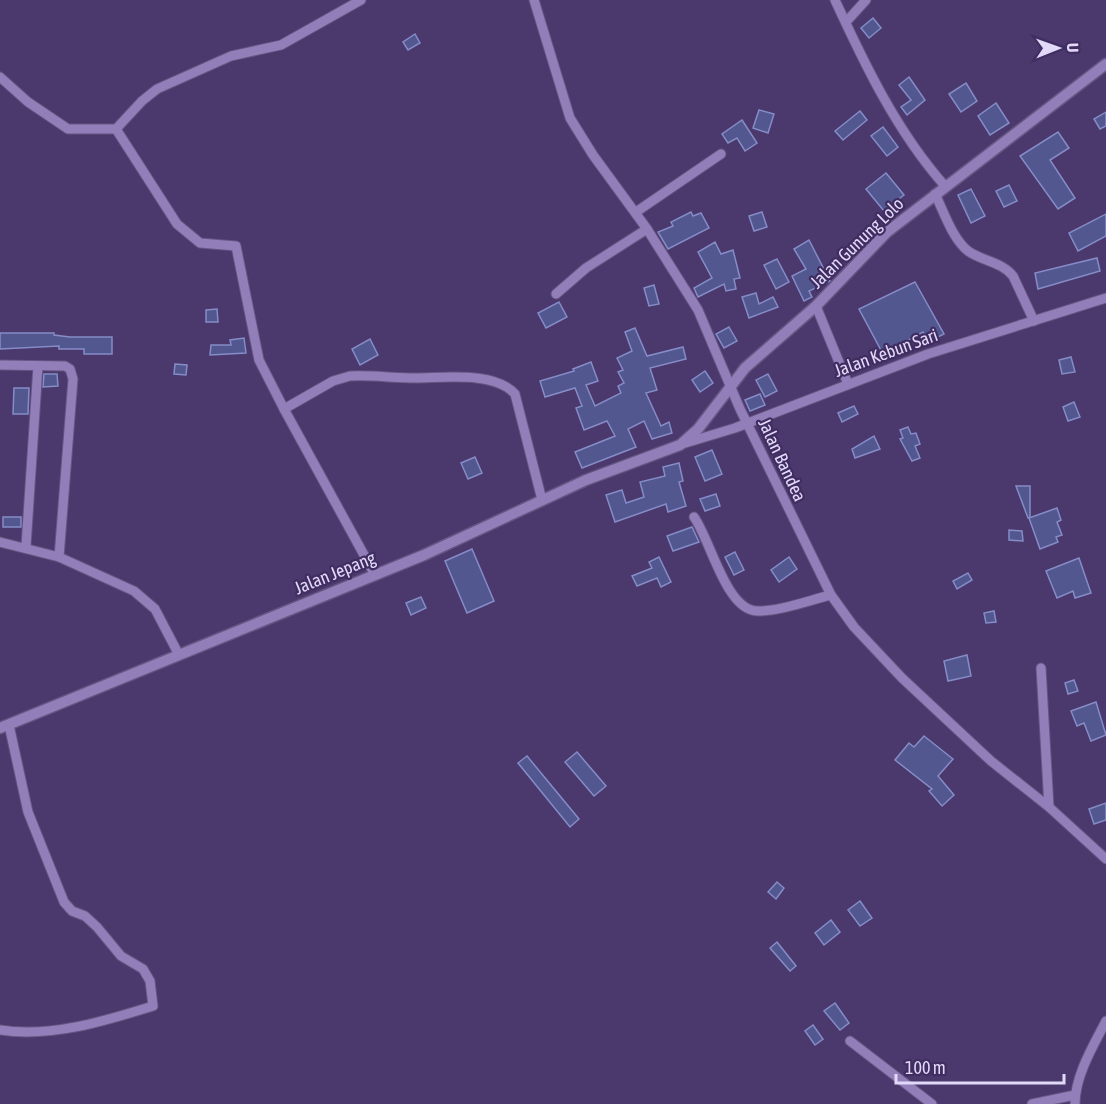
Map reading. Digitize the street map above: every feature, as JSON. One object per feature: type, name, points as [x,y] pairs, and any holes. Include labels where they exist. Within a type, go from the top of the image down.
[{"type":"street","points":[[116,129],[124,118],[157,89],[231,56],[281,45],[361,0]]},
{"type":"street","name":"Jalan Bandea","points":[[534,0],[570,118],[607,175],[636,212],[698,310],[746,423],[831,595],[854,627],[902,678],[991,761],[1049,807],[1106,859]]},
{"type":"street","points":[[835,0],[902,127],[922,158],[945,186]]},
{"type":"street","points":[[846,22],[866,0]]},
{"type":"street","name":"Jalan Gunung Lolo","points":[[680,445],[708,417],[729,386],[745,368],[816,306],[887,232],[1106,64]]},
{"type":"street","points":[[0,77],[28,102],[68,129],[116,129]]},
{"type":"street","points":[[116,129],[177,224],[200,243],[236,246],[259,360],[375,575]]},
{"type":"street","points":[[636,212],[722,154]]},
{"type":"street","points":[[935,194],[950,225],[966,249],[1008,270],[1013,276],[1034,321]]},
{"type":"street","points":[[556,294],[586,268],[647,229]]},
{"type":"street","name":"Jalan Kebun Sari","points":[[680,445],[746,423],[928,354],[1106,298]]},
{"type":"street","points":[[816,306],[848,384]]},
{"type":"street","points":[[0,365],[68,366],[72,374],[59,556]]},
{"type":"street","points":[[26,546],[38,366]]},
{"type":"street","points":[[284,409],[333,381],[350,376],[460,377],[496,383],[510,389],[515,394],[543,500]]},
{"type":"street","name":"Jalan Jepang","points":[[4,726],[375,575],[586,480],[680,445]]},
{"type":"street","points":[[694,518],[737,602],[746,609],[764,611],[831,595]]},
{"type":"street","points":[[0,542],[26,546],[59,556],[114,581],[146,600],[159,617],[179,655]]},
{"type":"street","points":[[1041,668],[1049,807]]},
{"type":"street","points":[[0,1030],[20,1033],[76,1027],[153,1005],[150,981],[143,969],[121,956],[97,927],[85,916],[72,911],[64,902],[28,812],[4,726]]},
{"type":"street","points":[[1032,1104],[1075,1100],[1085,1064],[1106,1022]]},
{"type":"street","points":[[850,1041],[932,1104]]},
{"type":"building","points":[[873,18],[881,28],[869,38],[861,28]]},
{"type":"building","points":[[415,34],[420,43],[408,50],[403,42]]},
{"type":"building","points":[[909,77],[925,100],[907,115],[901,107],[911,100],[899,85]]},
{"type":"building","points":[[966,83],[977,101],[961,112],[949,94]]},
{"type":"building","points":[[996,103],[1009,123],[990,135],[978,116]]},
{"type":"building","points":[[759,110],[774,114],[768,133],[753,128]]},
{"type":"building","points":[[860,111],[867,120],[843,140],[835,131]]},
{"type":"building","points":[[1106,112],[1106,126],[1100,129],[1094,119]]},
{"type":"building","points":[[742,120],[757,143],[745,151],[737,138],[728,143],[722,134]]},
{"type":"building","points":[[883,127],[898,147],[887,156],[871,136]]},
{"type":"building","points":[[1058,132],[1069,148],[1050,160],[1075,198],[1058,209],[1020,156]]},
{"type":"building","points":[[886,173],[904,195],[884,211],[866,189]]},
{"type":"building","points":[[1009,185],[1017,201],[1004,207],[996,191]]},
{"type":"building","points":[[971,189],[985,216],[971,223],[958,195]]},
{"type":"building","points":[[691,212],[693,216],[701,213],[709,228],[668,249],[658,232],[673,226],[671,222]]},
{"type":"building","points":[[762,212],[767,227],[754,231],[749,216]]},
{"type":"building","points":[[1106,214],[1106,236],[1078,251],[1069,233]]},
{"type":"building","points":[[809,240],[830,281],[809,291],[812,297],[804,301],[792,276],[806,269],[794,249]]},
{"type":"building","points":[[715,242],[721,254],[733,250],[740,278],[734,279],[736,289],[726,291],[724,284],[698,297],[694,288],[712,278],[698,252]]},
{"type":"building","points":[[1097,258],[1100,271],[1038,289],[1035,273]]},
{"type":"building","points":[[777,259],[789,282],[776,289],[764,265]]},
{"type":"building","points":[[915,282],[944,334],[928,342],[923,332],[883,354],[859,309]]},
{"type":"building","points":[[654,285],[659,304],[649,306],[644,288]]},
{"type":"building","points":[[756,293],[759,304],[773,297],[778,307],[749,318],[742,297]]},
{"type":"building","points":[[559,302],[567,317],[546,328],[538,313]]},
{"type":"building","points":[[217,309],[218,322],[206,322],[206,310]]},
{"type":"building","points":[[729,327],[737,341],[724,348],[716,334]]},
{"type":"building","points":[[635,328],[647,356],[683,347],[686,359],[650,368],[657,390],[646,393],[661,426],[669,422],[672,433],[652,439],[644,421],[628,429],[636,447],[582,468],[575,452],[615,436],[607,421],[584,430],[576,408],[582,406],[575,388],[545,397],[540,381],[574,371],[573,369],[591,362],[598,381],[586,385],[595,406],[621,393],[618,386],[624,383],[618,372],[623,370],[617,358],[632,351],[625,332]]},
{"type":"building","points":[[0,333],[54,333],[54,335],[70,337],[112,337],[112,354],[84,354],[84,349],[59,349],[59,346],[0,349]]},
{"type":"building","points":[[244,338],[246,353],[210,355],[211,345],[231,345],[230,340]]},
{"type":"building","points":[[370,339],[378,355],[360,365],[352,349]]},
{"type":"building","points":[[1071,357],[1075,372],[1062,374],[1059,360]]},
{"type":"building","points":[[175,364],[187,365],[186,375],[174,374]]},
{"type":"building","points":[[705,371],[713,383],[700,392],[692,380]]},
{"type":"building","points":[[44,374],[57,374],[58,386],[43,387]]},
{"type":"building","points":[[768,374],[777,391],[765,397],[756,380]]},
{"type":"building","points":[[14,388],[29,388],[28,414],[13,414]]},
{"type":"building","points":[[760,394],[765,405],[750,411],[745,400]]},
{"type":"building","points":[[1074,402],[1080,417],[1068,421],[1063,407]]},
{"type":"building","points":[[854,406],[858,414],[842,422],[838,413]]},
{"type":"building","points":[[908,427],[911,434],[916,433],[920,444],[915,446],[920,458],[912,461],[900,439],[903,438],[900,430]]},
{"type":"building","points":[[874,436],[880,449],[855,458],[852,449]]},
{"type":"building","points":[[712,450],[722,474],[705,481],[695,457]]},
{"type":"building","points":[[475,457],[482,473],[468,479],[461,463]]},
{"type":"building","points":[[679,463],[683,481],[679,482],[686,506],[668,512],[666,504],[615,522],[606,495],[622,490],[626,503],[644,497],[640,482],[665,476],[663,467]]},
{"type":"building","points":[[1016,486],[1030,486],[1030,518],[1028,518]]},
{"type":"building","points":[[716,494],[720,506],[705,511],[700,499]]},
{"type":"building","points":[[1057,508],[1061,520],[1057,522],[1062,535],[1056,537],[1058,542],[1040,549],[1029,518]]},
{"type":"building","points":[[3,517],[21,517],[21,527],[3,527]]},
{"type":"building","points":[[692,527],[699,542],[673,551],[667,536]]},
{"type":"building","points":[[1009,530],[1022,531],[1023,541],[1009,540]]},
{"type":"building","points":[[472,549],[494,601],[467,613],[445,561]]},
{"type":"building","points":[[735,552],[744,570],[734,575],[725,557]]},
{"type":"building","points":[[659,557],[671,582],[661,587],[657,578],[637,586],[632,576],[652,568],[649,562]]},
{"type":"building","points":[[789,557],[797,569],[779,582],[771,570]]},
{"type":"building","points":[[1079,558],[1091,593],[1075,598],[1073,591],[1057,598],[1046,571]]},
{"type":"building","points":[[968,573],[972,580],[957,589],[953,581]]},
{"type":"building","points":[[421,597],[426,608],[411,615],[406,603]]},
{"type":"building","points":[[994,611],[996,622],[986,623],[984,613]]},
{"type":"building","points":[[967,655],[971,676],[948,681],[944,661]]},
{"type":"building","points":[[1074,680],[1078,691],[1068,694],[1065,683]]},
{"type":"building","points":[[1096,702],[1106,735],[1091,741],[1084,723],[1077,726],[1071,711]]},
{"type":"building","points":[[924,736],[953,759],[938,776],[954,795],[942,806],[929,791],[932,789],[895,760],[909,743],[914,747]]},
{"type":"building","points":[[577,752],[606,786],[594,796],[565,762]]},
{"type":"building","points":[[527,756],[579,819],[570,827],[518,763]]},
{"type":"building","points":[[1106,803],[1106,820],[1094,824],[1089,809]]},
{"type":"building","points":[[777,882],[784,888],[776,899],[768,892]]},
{"type":"building","points":[[860,901],[872,918],[860,926],[848,910]]},
{"type":"building","points":[[831,920],[840,932],[824,945],[815,933]]},
{"type":"building","points":[[777,942],[796,966],[790,971],[770,948]]},
{"type":"building","points":[[835,1003],[849,1023],[840,1030],[824,1011]]},
{"type":"building","points":[[813,1025],[823,1039],[815,1045],[805,1031]]}]
